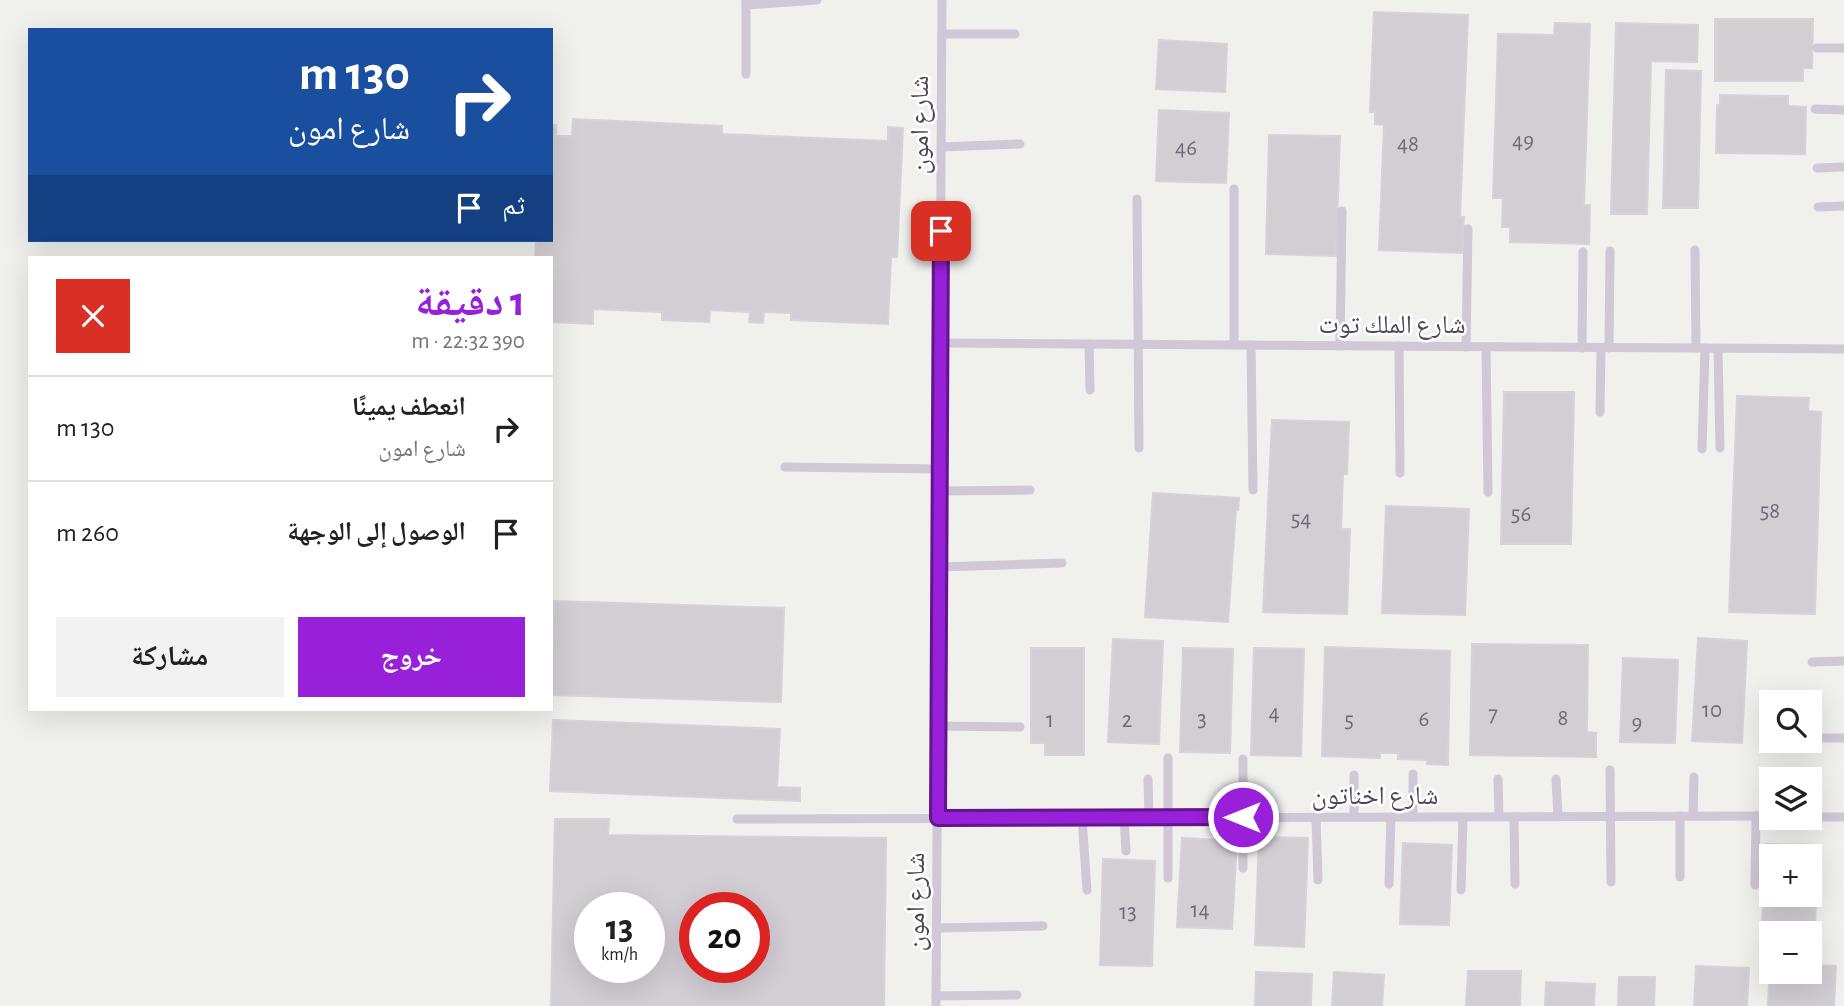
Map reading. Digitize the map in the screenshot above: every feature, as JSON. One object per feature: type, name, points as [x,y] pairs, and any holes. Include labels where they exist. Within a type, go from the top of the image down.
[{"type":"lane","points":[[746,74],[746,2],[817,0]]},
{"type":"lane","name":"شارع امون","points":[[936,1001],[942,0]]},
{"type":"lane","points":[[942,34],[1015,34]]},
{"type":"lane","points":[[1817,48],[1844,48]]},
{"type":"lane","points":[[1815,109],[1844,110]]},
{"type":"lane","points":[[941,147],[1020,144]]},
{"type":"lane","points":[[1817,168],[1844,167]]},
{"type":"lane","points":[[1234,190],[1234,345]]},
{"type":"lane","points":[[1136,199],[1139,448]]},
{"type":"lane","points":[[1818,208],[1844,206]]},
{"type":"lane","points":[[1340,346],[1342,211]]},
{"type":"lane","points":[[1466,347],[1468,229]]},
{"type":"lane","points":[[1695,250],[1701,348],[1702,449]]},
{"type":"lane","points":[[1600,412],[1610,251]]},
{"type":"lane","points":[[1582,348],[1583,252]]},
{"type":"lane","name":"شارع الملك توت","points":[[940,343],[1844,349]]},
{"type":"lane","points":[[1089,344],[1090,390]]},
{"type":"lane","points":[[1251,345],[1252,491]]},
{"type":"lane","points":[[1399,346],[1400,473]]},
{"type":"lane","points":[[1486,347],[1488,492]]},
{"type":"lane","points":[[1718,349],[1720,448]]},
{"type":"lane","points":[[785,467],[939,469]]},
{"type":"lane","points":[[939,491],[1030,490]]},
{"type":"lane","points":[[939,567],[1062,563]]},
{"type":"lane","points":[[1812,662],[1844,661]]},
{"type":"lane","points":[[938,726],[1020,727]]},
{"type":"lane","points":[[1822,738],[1844,738]]},
{"type":"lane","points":[[1168,758],[1168,878]]},
{"type":"lane","points":[[1242,759],[1243,868]]},
{"type":"lane","points":[[1610,771],[1611,882]]},
{"type":"lane","points":[[1413,774],[1413,817]]},
{"type":"lane","points":[[1354,775],[1354,817]]},
{"type":"lane","points":[[1693,816],[1694,777]]},
{"type":"lane","points":[[1148,779],[1149,817]]},
{"type":"lane","points":[[1498,779],[1499,817]]},
{"type":"lane","points":[[1556,779],[1558,816]]},
{"type":"lane","points":[[1680,816],[1680,877]]},
{"type":"lane","points":[[1755,885],[1756,816]]},
{"type":"lane","name":"شارع اخناتون","points":[[737,820],[1756,816]]},
{"type":"lane","points":[[1316,817],[1318,880]]},
{"type":"lane","points":[[1390,884],[1391,817]]},
{"type":"lane","points":[[1461,890],[1463,817]]},
{"type":"lane","points":[[1514,817],[1515,884]]},
{"type":"lane","points":[[1822,817],[1844,817]]},
{"type":"lane","points":[[1082,818],[1087,890]]},
{"type":"lane","points":[[1124,818],[1126,851]]},
{"type":"lane","points":[[937,928],[1043,926]]},
{"type":"lane","points":[[936,1001],[1017,995]]},
{"type":"building","points":[[1374,12],[1468,15],[1460,217],[1464,217],[1462,253],[1379,250],[1384,125],[1375,124],[1375,112],[1370,112]]},
{"type":"building","points":[[1715,19],[1813,19],[1812,68],[1803,68],[1803,81],[1715,81]]},
{"type":"building","points":[[1555,23],[1590,24],[1584,205],[1590,205],[1589,244],[1510,242],[1510,227],[1502,227],[1503,198],[1493,198],[1498,34],[1554,35]]},
{"type":"building","points":[[1616,23],[1698,25],[1697,62],[1651,61],[1647,214],[1611,214]]},
{"type":"building","points":[[1159,40],[1227,44],[1225,92],[1156,89]]},
{"type":"building","points":[[1666,70],[1701,71],[1698,208],[1663,208]]},
{"type":"building","points":[[1720,95],[1788,96],[1788,106],[1806,107],[1805,154],[1716,153],[1717,105],[1720,105]]},
{"type":"building","points":[[1159,110],[1229,113],[1226,183],[1156,181]]},
{"type":"building","points":[[573,119],[722,126],[722,134],[888,141],[888,127],[903,128],[897,257],[891,257],[888,324],[791,320],[791,313],[764,312],[763,323],[749,322],[750,312],[710,310],[709,322],[662,320],[662,312],[593,309],[593,324],[553,322],[553,256],[535,256],[536,242],[553,242],[553,125],[556,125],[556,136],[572,136]]},
{"type":"building","points":[[1269,135],[1340,136],[1336,256],[1266,254]]},
{"type":"building","points":[[1504,392],[1574,392],[1571,544],[1501,544]]},
{"type":"building","points":[[1737,396],[1809,398],[1808,411],[1821,412],[1815,614],[1729,612]]},
{"type":"building","points":[[1272,420],[1349,422],[1347,474],[1343,474],[1341,529],[1350,529],[1347,614],[1263,612]]},
{"type":"building","points":[[1153,493],[1239,498],[1228,622],[1145,617]]},
{"type":"building","points":[[1386,506],[1469,509],[1465,615],[1382,613]]},
{"type":"building","points":[[554,601],[784,608],[781,702],[553,695]]},
{"type":"building","points":[[1698,638],[1747,641],[1742,743],[1692,741]]},
{"type":"building","points":[[1113,639],[1163,641],[1159,744],[1108,742]]},
{"type":"building","points":[[1472,644],[1588,645],[1587,732],[1596,733],[1596,757],[1470,755]]},
{"type":"building","points":[[1325,647],[1450,651],[1448,765],[1427,764],[1427,760],[1398,759],[1398,753],[1380,753],[1380,758],[1322,756]]},
{"type":"building","points":[[1031,648],[1084,648],[1084,755],[1045,755],[1045,743],[1031,743]]},
{"type":"building","points":[[1183,648],[1233,649],[1230,753],[1180,752]]},
{"type":"building","points":[[1254,648],[1304,649],[1301,756],[1251,755]]},
{"type":"building","points":[[1623,658],[1678,660],[1675,743],[1620,742]]},
{"type":"building","points":[[553,720],[780,729],[777,787],[800,788],[800,801],[550,791]]},
{"type":"building","points":[[555,819],[609,819],[608,835],[886,838],[884,1006],[551,1006]]},
{"type":"building","points":[[1259,837],[1308,838],[1304,947],[1255,945]]},
{"type":"building","points":[[1182,838],[1237,841],[1232,929],[1177,927]]},
{"type":"building","points":[[1403,843],[1452,845],[1449,925],[1400,924]]},
{"type":"building","points":[[1103,859],[1155,861],[1152,966],[1100,965]]},
{"type":"building","points":[[1763,907],[1816,907],[1815,921],[1762,921]]},
{"type":"building","points":[[1822,965],[1836,966],[1834,1006],[1768,1006],[1769,984],[1822,984]]},
{"type":"building","points":[[1696,966],[1749,968],[1747,1006],[1694,1006]]},
{"type":"building","points":[[1468,971],[1521,971],[1520,1006],[1466,1006]]},
{"type":"building","points":[[1256,972],[1312,974],[1311,1006],[1255,1006]]},
{"type":"building","points":[[1334,972],[1384,975],[1382,1006],[1332,1006]]},
{"type":"building","points":[[1619,977],[1655,977],[1654,1006],[1618,1006]]},
{"type":"building","points":[[1546,982],[1595,984],[1594,1006],[1545,1006]]},
{"type":"route","points":[[941,231],[938,818],[1243,817]]}]
